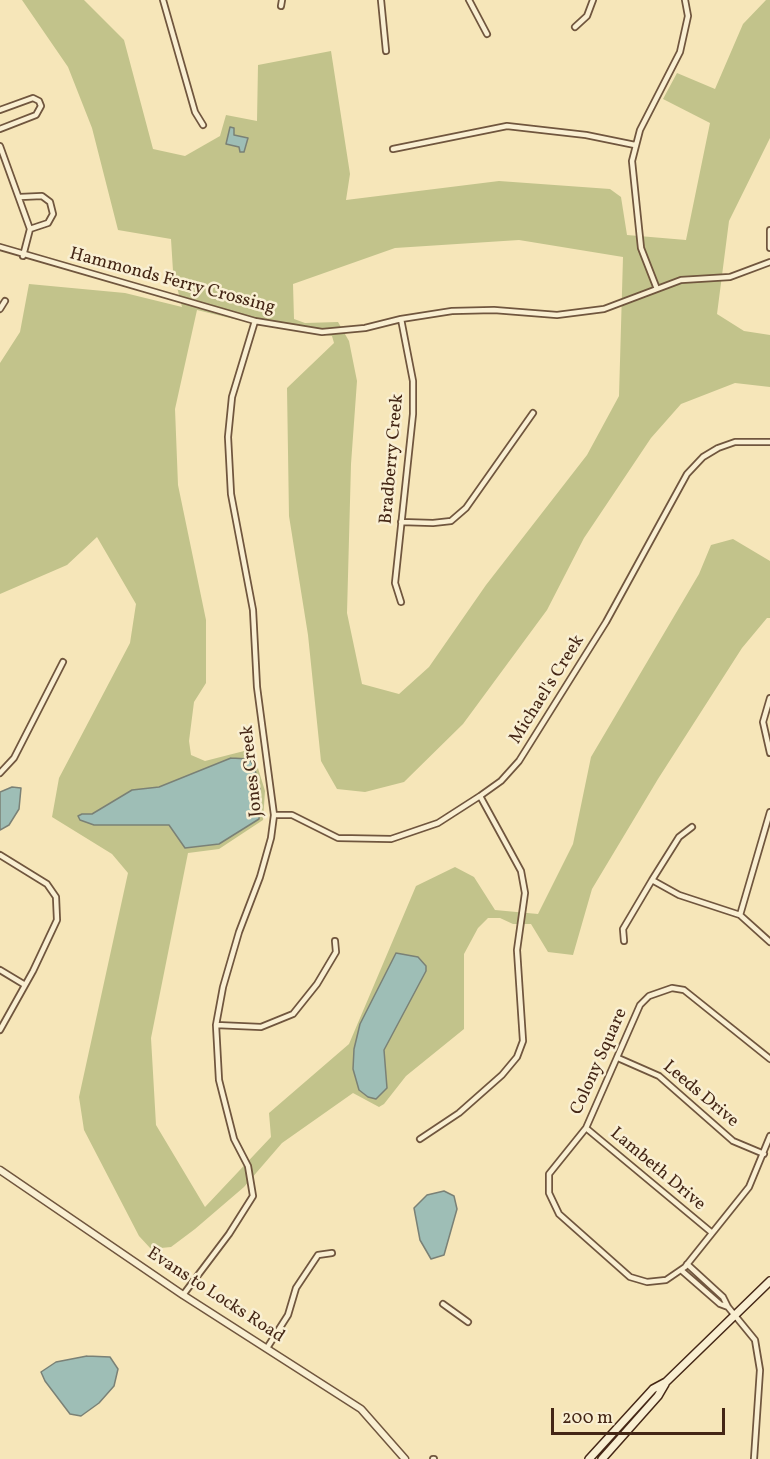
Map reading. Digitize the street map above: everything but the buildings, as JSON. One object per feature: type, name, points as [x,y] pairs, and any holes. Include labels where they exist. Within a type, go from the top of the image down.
[{"type":"main road","points":[[602,1459],[658,1396],[666,1382],[770,1281]]},
{"type":"main road","points":[[589,1459],[653,1389],[666,1382]]},
{"type":"street","points":[[163,0],[195,112],[203,126]]},
{"type":"street","points":[[281,6],[282,0]]},
{"type":"street","points":[[381,0],[386,51]]},
{"type":"street","points":[[469,0],[487,33]]},
{"type":"street","points":[[575,27],[587,16],[593,0]]},
{"type":"street","points":[[657,289],[641,248],[632,172],[635,145],[680,52],[688,16],[685,0]]},
{"type":"street","points":[[0,110],[33,98],[39,101],[41,106],[36,115],[0,129]]},
{"type":"street","points":[[393,149],[507,126],[586,135],[635,145]]},
{"type":"street","points":[[0,146],[30,229],[23,256]]},
{"type":"street","points":[[20,197],[42,196],[50,202],[53,214],[48,223],[30,229]]},
{"type":"street","points":[[770,230],[770,248]]},
{"type":"street","name":"Hammonds Ferry Crossing","points":[[0,248],[23,256],[99,274],[255,321],[322,332],[365,328],[401,319],[452,311],[494,310],[557,315],[604,309],[681,280],[730,277],[770,262]]},
{"type":"street","points":[[0,309],[5,301]]},
{"type":"street","name":"Bradberry Creek","points":[[401,319],[413,381],[413,414],[395,583],[401,602]]},
{"type":"street","name":"Jones Creek","points":[[183,1295],[229,1234],[253,1196],[248,1166],[234,1139],[219,1080],[216,1025],[223,987],[239,932],[260,877],[271,838],[274,815],[257,687],[253,610],[231,494],[228,437],[232,397],[255,321]]},
{"type":"street","points":[[401,522],[432,524],[451,521],[466,508],[532,413]]},
{"type":"street","name":"Michael's Creek","points":[[274,815],[292,815],[338,837],[391,839],[438,823],[480,796],[519,761],[606,622],[687,474],[703,457],[718,448],[735,442],[770,442]]},
{"type":"street","points":[[0,773],[14,758],[63,662]]},
{"type":"street","points":[[770,698],[763,722],[770,753]]},
{"type":"street","points":[[420,1139],[459,1113],[502,1075],[517,1057],[523,1041],[517,950],[525,893],[521,871],[480,796]]},
{"type":"street","points":[[740,915],[770,812]]},
{"type":"street","points":[[624,941],[623,929],[652,880],[679,837],[692,827]]},
{"type":"street","points":[[0,855],[36,875],[47,884],[56,897],[57,920],[0,1030]]},
{"type":"street","points":[[652,880],[679,895],[740,915],[770,942]]},
{"type":"street","points":[[216,1025],[261,1027],[292,1014],[317,984],[336,952],[335,941]]},
{"type":"street","points":[[0,970],[25,985]]},
{"type":"street","name":"Colony Square","points":[[770,1059],[695,996],[684,990],[672,988],[649,996],[640,1005],[586,1128],[549,1174],[549,1193],[559,1214],[630,1277],[657,1282],[666,1280],[687,1264],[749,1187],[770,1136]]},
{"type":"street","name":"Leeds Drive","points":[[618,1058],[659,1076],[733,1140],[764,1154]]},
{"type":"street","name":"Lambeth Drive","points":[[586,1128],[711,1232]]},
{"type":"street","name":"Evans to Locks Road","points":[[0,1170],[183,1295],[361,1409],[405,1459]]},
{"type":"street","points":[[267,1347],[288,1315],[296,1288],[318,1255],[332,1252]]},
{"type":"street","points":[[687,1264],[723,1297],[755,1340],[760,1370],[754,1459]]},
{"type":"street","points":[[681,1270],[720,1304],[728,1306]]},
{"type":"street","points":[[443,1304],[468,1322]]},
{"type":"green space","points":[[22,0],[84,0],[124,40],[153,149],[185,156],[220,136],[226,115],[257,121],[258,65],[331,51],[350,174],[346,200],[499,181],[610,189],[621,197],[627,235],[686,240],[710,123],[663,99],[677,73],[715,89],[743,24],[766,0],[770,0],[770,138],[729,221],[717,314],[744,331],[770,335],[770,387],[735,383],[681,404],[651,438],[584,538],[547,610],[463,724],[404,782],[365,792],[337,789],[321,761],[308,635],[289,516],[287,388],[334,343],[332,336],[238,320],[197,310],[175,409],[178,485],[206,620],[206,683],[194,702],[189,741],[191,755],[205,761],[248,750],[257,765],[265,791],[263,820],[219,849],[188,853],[151,1038],[156,1125],[205,1207],[271,1137],[269,1113],[349,1044],[416,886],[455,867],[474,877],[495,910],[538,914],[573,844],[591,757],[699,574],[711,545],[733,539],[770,561],[770,618],[767,618],[742,648],[658,779],[592,889],[573,955],[548,952],[531,924],[513,924],[500,918],[488,918],[478,928],[464,954],[464,1029],[406,1076],[384,1104],[379,1107],[353,1093],[282,1143],[244,1187],[195,1229],[171,1247],[151,1249],[139,1236],[84,1130],[79,1097],[128,873],[112,854],[52,817],[59,778],[130,643],[136,604],[97,537],[67,565],[0,594],[0,363],[20,332],[29,284],[125,293],[182,307],[173,271],[171,239],[118,230],[92,128],[68,67]],"holes":[[[519,240],[623,257],[619,396],[587,455],[486,585],[429,667],[399,694],[362,684],[347,613],[351,464],[357,381],[349,341],[338,322],[305,323],[294,319],[293,284],[395,248]]]},
{"type":"water","points":[[230,127],[234,128],[234,135],[248,138],[244,152],[240,152],[239,147],[226,144]]},
{"type":"water","points":[[231,758],[249,759],[254,766],[260,790],[259,819],[219,844],[185,848],[169,825],[94,825],[80,820],[78,816],[92,814],[132,790],[159,787]]},
{"type":"water","points":[[12,787],[21,788],[19,809],[9,825],[0,830],[0,792]]},
{"type":"water","points":[[396,953],[418,957],[426,966],[426,971],[384,1050],[387,1088],[376,1099],[368,1097],[359,1090],[353,1069],[354,1049],[360,1024]]},
{"type":"water","points":[[444,1191],[454,1196],[457,1209],[444,1255],[431,1259],[420,1240],[414,1208],[427,1195]]},
{"type":"water","points":[[87,1356],[110,1357],[118,1369],[114,1386],[99,1403],[81,1416],[70,1414],[45,1381],[41,1372],[56,1362]]}]
